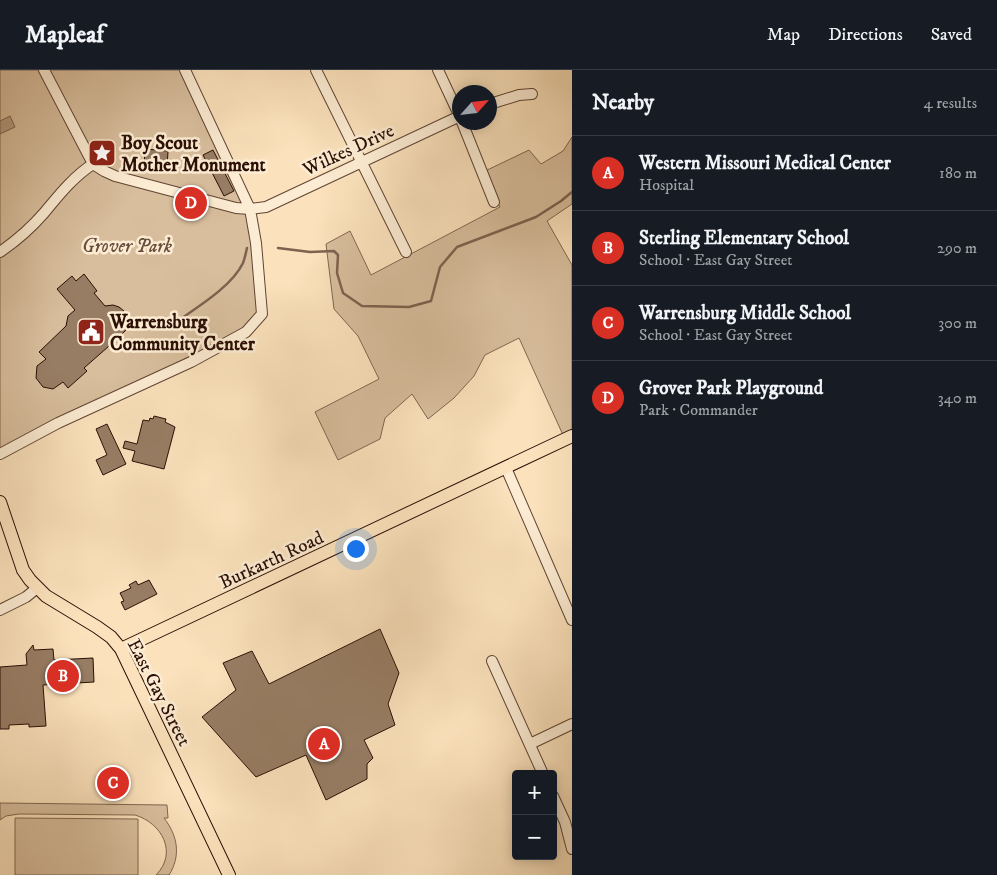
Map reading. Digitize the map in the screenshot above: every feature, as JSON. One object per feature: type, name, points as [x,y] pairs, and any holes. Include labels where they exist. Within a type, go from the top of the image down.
[{"type":"main road","name":"Burkarth Road","points":[[121,650],[572,436]]},
{"type":"main road","name":"East Gay Street","points":[[0,502],[23,570],[37,588],[46,596],[111,637],[121,650],[229,875]]},
{"type":"street","points":[[44,70],[93,164],[115,176],[236,208],[250,209]]},
{"type":"street","points":[[0,454],[58,423],[191,362],[246,332],[262,314],[256,243],[250,209],[185,70]]},
{"type":"street","points":[[316,70],[406,252]]},
{"type":"street","points":[[438,70],[452,101]]},
{"type":"street","points":[[497,102],[519,95],[532,94]]},
{"type":"street","name":"Wilkes Drive","points":[[250,209],[266,206],[452,119]]},
{"type":"street","points":[[465,130],[494,202]]},
{"type":"street","points":[[0,252],[22,235],[42,215],[75,177],[93,164]]},
{"type":"street","points":[[506,468],[572,620]]},
{"type":"street","points":[[0,610],[26,597],[37,588]]},
{"type":"street","points":[[492,661],[541,770]]},
{"type":"street","points":[[530,744],[572,724]]},
{"type":"street","points":[[557,805],[567,828],[572,849]]},
{"type":"green space","name":"Grover Park","points":[[0,70],[180,70],[250,209],[262,314],[255,323],[0,453]]},
{"type":"green space","points":[[572,137],[572,204],[547,221],[572,265],[572,430],[563,435],[519,338],[485,355],[474,376],[454,398],[428,419],[412,394],[385,418],[380,439],[338,460],[315,412],[379,379],[358,336],[334,309],[326,244],[350,231],[371,275],[500,207],[483,172],[529,150],[541,164],[563,151]]},
{"type":"green space","points":[[0,803],[167,805],[168,818],[164,818],[175,839],[176,846],[173,868],[169,875],[156,875],[163,866],[166,857],[164,840],[153,825],[135,815],[19,814],[6,816],[0,820]]},
{"type":"green space","points":[[15,818],[138,819],[138,875],[15,875]]},
{"type":"shaded area","points":[[10,116],[15,127],[0,134],[0,121]]},
{"type":"building","points":[[145,149],[168,151],[167,169],[144,167]]},
{"type":"building","points":[[213,150],[234,191],[224,196],[203,155]]},
{"type":"building","name":"Warrensburg Community Center","points":[[84,274],[97,291],[94,293],[105,306],[113,305],[124,311],[128,324],[126,330],[121,335],[123,337],[119,341],[117,339],[84,368],[87,371],[68,388],[63,382],[53,389],[43,387],[36,378],[37,366],[46,359],[39,352],[66,326],[68,316],[75,310],[57,289],[72,276],[76,281]]},
{"type":"building","points":[[154,416],[166,419],[165,422],[175,427],[164,469],[132,461],[135,451],[123,448],[125,441],[137,444],[143,420],[149,421]]},
{"type":"building","points":[[107,424],[126,464],[103,475],[96,460],[107,455],[96,429]]},
{"type":"building","points":[[149,580],[157,594],[125,610],[121,602],[124,601],[120,593],[131,588],[129,585],[136,581],[138,585]]},
{"type":"building","points":[[380,629],[399,673],[388,704],[395,725],[364,740],[373,758],[367,764],[367,779],[326,800],[306,755],[256,777],[202,717],[236,690],[223,663],[252,651],[269,684]]},
{"type":"building","points":[[33,645],[34,650],[53,649],[54,660],[93,658],[94,682],[43,685],[46,726],[29,727],[29,724],[9,725],[9,729],[0,729],[0,667],[27,665],[26,654]]},
{"type":"waterway","points":[[278,248],[310,252],[334,251],[338,255],[337,273],[343,293],[362,306],[409,307],[431,301],[440,267],[457,247],[536,217],[572,192]]},
{"type":"waterway","points":[[179,320],[214,295],[231,280],[243,263],[247,248]]},
{"type":"place","name":"Boy Scout Mother Monument","points":[[102,153]]},
{"type":"place","name":"Grover Park Playground","points":[[191,203]]},
{"type":"place","name":"Warrensburg Community Center","points":[[91,332]]},
{"type":"place","name":"Sterling Elementary School","points":[[63,676]]},
{"type":"place","name":"Western Missouri Medical Center","points":[[324,744]]},
{"type":"place","name":"Warrensburg Middle School","points":[[113,783]]}]
